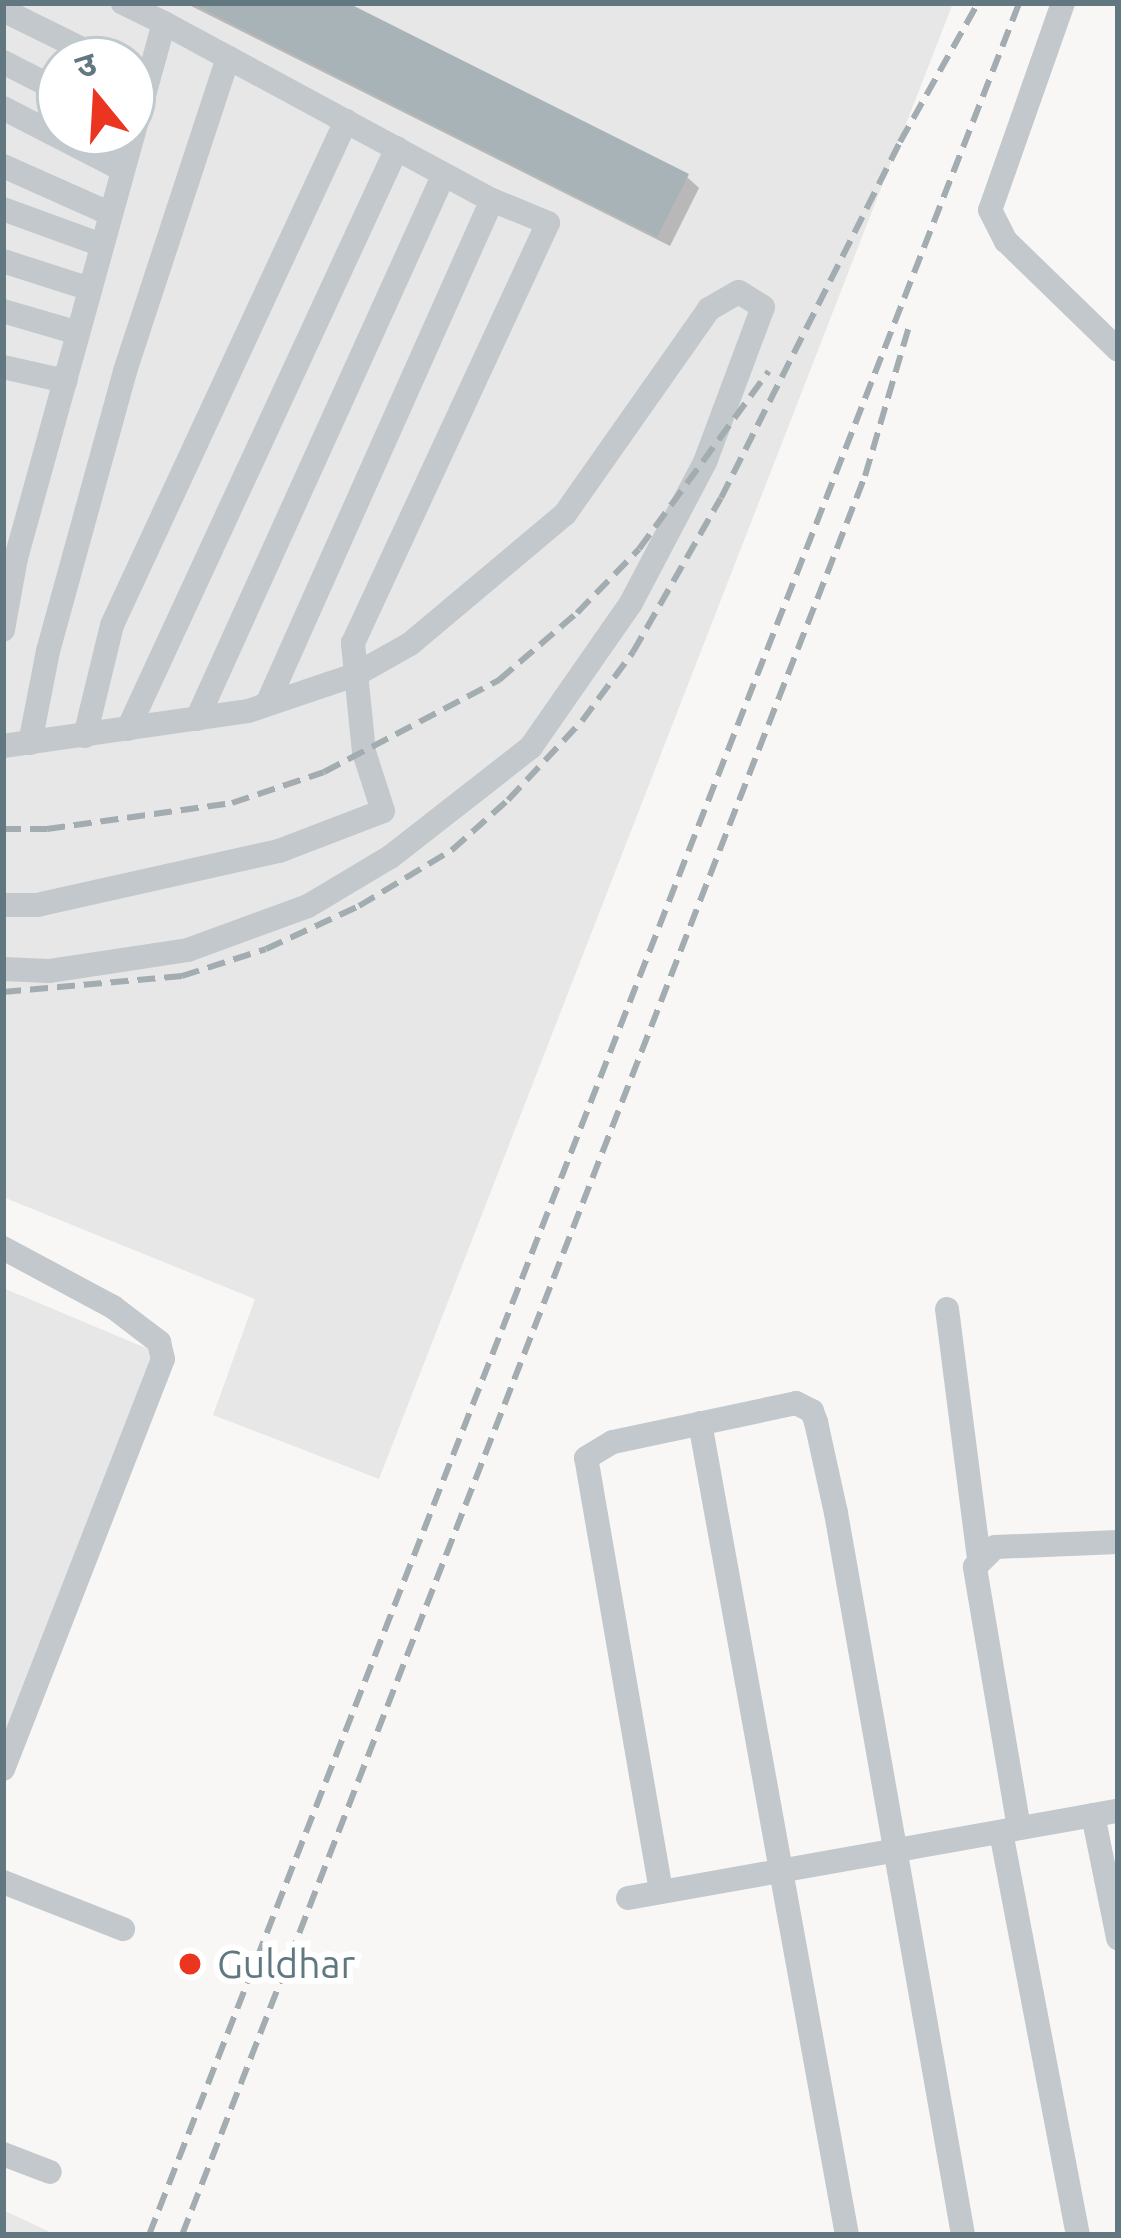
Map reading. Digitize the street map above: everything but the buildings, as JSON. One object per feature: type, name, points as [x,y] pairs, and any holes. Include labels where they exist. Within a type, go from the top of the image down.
[{"type":"street","points":[[3,905],[37,904],[279,851],[383,811],[364,752],[352,643],[548,223],[492,200],[123,3]]},
{"type":"street","points":[[1063,3],[990,210],[994,228],[1118,350]]},
{"type":"street","points":[[3,10],[56,36]]},
{"type":"street","points":[[156,41],[164,22]]},
{"type":"street","points":[[30,743],[49,650],[125,371],[227,57]]},
{"type":"street","points":[[3,62],[36,79]]},
{"type":"street","points":[[3,108],[123,170]]},
{"type":"street","points":[[85,736],[112,625],[346,121]]},
{"type":"street","points":[[128,729],[397,148]]},
{"type":"street","points":[[3,630],[16,558],[126,156]]},
{"type":"street","points":[[3,166],[111,214]]},
{"type":"street","points":[[197,719],[444,174]]},
{"type":"street","points":[[267,704],[492,200]]},
{"type":"street","points":[[3,209],[102,245]]},
{"type":"street","points":[[3,261],[90,289]]},
{"type":"street","points":[[3,746],[197,719],[267,704],[355,675],[410,644],[565,514],[709,309],[739,292],[763,307],[705,462],[642,583],[530,747],[390,857],[308,906],[188,950],[49,971],[3,969]]},
{"type":"street","points":[[3,311],[78,333]]},
{"type":"street","points":[[3,367],[64,381]]},
{"type":"street","points":[[3,1248],[113,1307],[159,1342],[164,1359],[3,1769]]},
{"type":"street","points":[[946,1310],[1010,1830],[1078,2235]]},
{"type":"street","points":[[661,1892],[586,1458],[613,1442],[785,1404],[812,1412],[836,1514],[963,2235]]},
{"type":"street","points":[[700,1423],[847,2235]]},
{"type":"street","points":[[979,1558],[995,1547],[1118,1542]]},
{"type":"street","points":[[628,1898],[1106,1813],[1118,1938]]},
{"type":"street","points":[[3,1882],[123,1929]]},
{"type":"street","points":[[3,2154],[50,2172]]},
{"type":"shaded area","points":[[3,3],[953,3],[379,1479],[213,1415],[255,1299],[3,1197]]},
{"type":"shaded area","points":[[3,1288],[172,1359],[3,1758]]},
{"type":"shaded area","points":[[3,2210],[56,2235],[3,2235]]},
{"type":"railway","points":[[3,992],[182,976],[266,949],[359,906],[452,850],[508,800],[582,721],[633,652],[721,498],[900,142],[978,3]]},
{"type":"railway","points":[[149,2235],[1019,3]]},
{"type":"railway","points":[[182,2235],[865,476],[910,323]]},
{"type":"railway","points":[[3,829],[47,829],[232,803],[324,772],[499,680],[577,613],[639,549],[769,371]]},
{"type":"place","name":"Guldhar","points":[[190,1964]]}]
